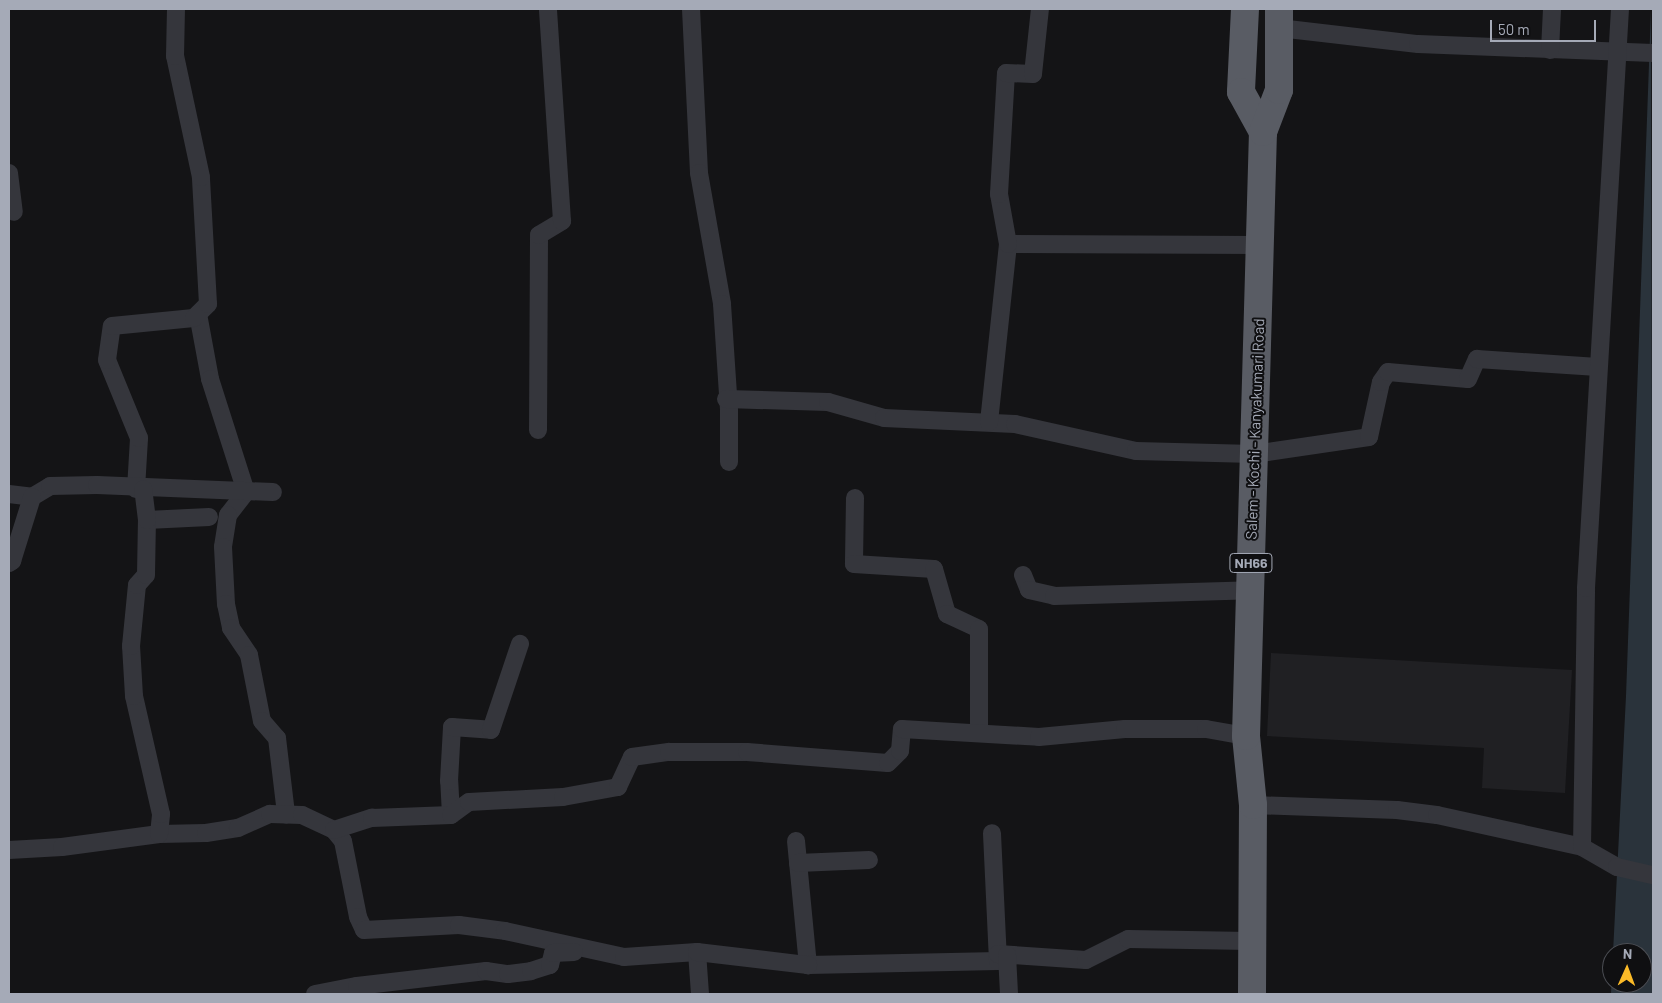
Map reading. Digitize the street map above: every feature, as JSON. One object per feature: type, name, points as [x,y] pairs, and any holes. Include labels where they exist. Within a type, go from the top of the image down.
[{"type":"highway","points":[[1245,9],[1241,92],[1263,132]]},
{"type":"highway","points":[[1263,132],[1279,90],[1279,19]]},
{"type":"highway","name":"Salem - Kochi - Kanyakumari Road","points":[[1252,994],[1250,941],[1253,805],[1246,736],[1263,132]]},
{"type":"street","points":[[159,834],[161,814],[134,696],[131,646],[137,585],[146,575],[147,520],[140,489],[139,438],[107,360],[112,326],[194,318],[208,304],[201,177],[176,56],[176,9]]},
{"type":"street","points":[[538,430],[539,235],[562,221],[548,9]]},
{"type":"street","points":[[691,9],[700,174],[722,304],[726,398],[729,410],[729,462]]},
{"type":"street","points":[[989,422],[1008,244],[999,194],[1006,73],[1032,74],[1040,9]]},
{"type":"street","points":[[1550,50],[1552,9]]},
{"type":"street","points":[[1582,847],[1586,588],[1620,9]]},
{"type":"street","points":[[1279,19],[1418,44],[1653,53]]},
{"type":"street","points":[[9,173],[14,212]]},
{"type":"street","points":[[1008,244],[1260,245]]},
{"type":"street","points":[[198,314],[210,379],[246,492]]},
{"type":"street","points":[[726,398],[828,402],[884,418],[1015,424],[1136,451],[1254,454],[1369,437],[1381,382],[1388,372],[1468,380],[1477,359],[1598,367]]},
{"type":"street","points":[[9,494],[32,497],[50,486],[140,489],[176,486],[246,492],[274,492]]},
{"type":"street","points":[[246,492],[228,515],[223,548],[226,604],[231,628],[249,655],[262,721],[277,738],[286,814]]},
{"type":"street","points":[[9,563],[12,561],[32,497]]},
{"type":"street","points":[[856,498],[854,564],[934,570],[947,614],[979,629],[979,733]]},
{"type":"street","points":[[147,520],[209,517]]},
{"type":"street","points":[[1022,575],[1030,590],[1054,596],[1251,590]]},
{"type":"street","points":[[451,815],[449,781],[452,727],[491,730],[520,644]]},
{"type":"street","points":[[334,830],[372,818],[451,815],[470,802],[563,797],[618,786],[632,757],[669,752],[747,752],[888,763],[900,750],[902,729],[1039,737],[1125,729],[1206,729],[1246,736]]},
{"type":"street","points":[[1253,805],[1397,810],[1437,815],[1582,847],[1618,867],[1653,875]]},
{"type":"street","points":[[9,850],[71,846],[159,834],[206,833],[238,828],[270,814],[302,815],[334,830],[343,841],[358,917],[364,930],[459,925],[505,931],[624,956],[696,952],[808,965],[998,961],[1002,954]]},
{"type":"street","points":[[992,833],[1002,954],[1009,994]]},
{"type":"street","points":[[796,842],[808,965]]},
{"type":"street","points":[[798,863],[869,860]]},
{"type":"street","points":[[1002,954],[1086,960],[1128,939],[1250,941]]},
{"type":"street","points":[[315,994],[357,986],[486,971],[508,974],[531,971],[550,965],[553,953],[598,951]]},
{"type":"street","points":[[696,952],[700,994]]},
{"type":"shaded area","points":[[1651,9],[1653,994],[1611,994],[1652,993],[1652,943],[1614,943],[1626,696]]},
{"type":"shaded area","points":[[1271,653],[1572,670],[1565,793],[1482,788],[1484,748],[1267,736]]}]
